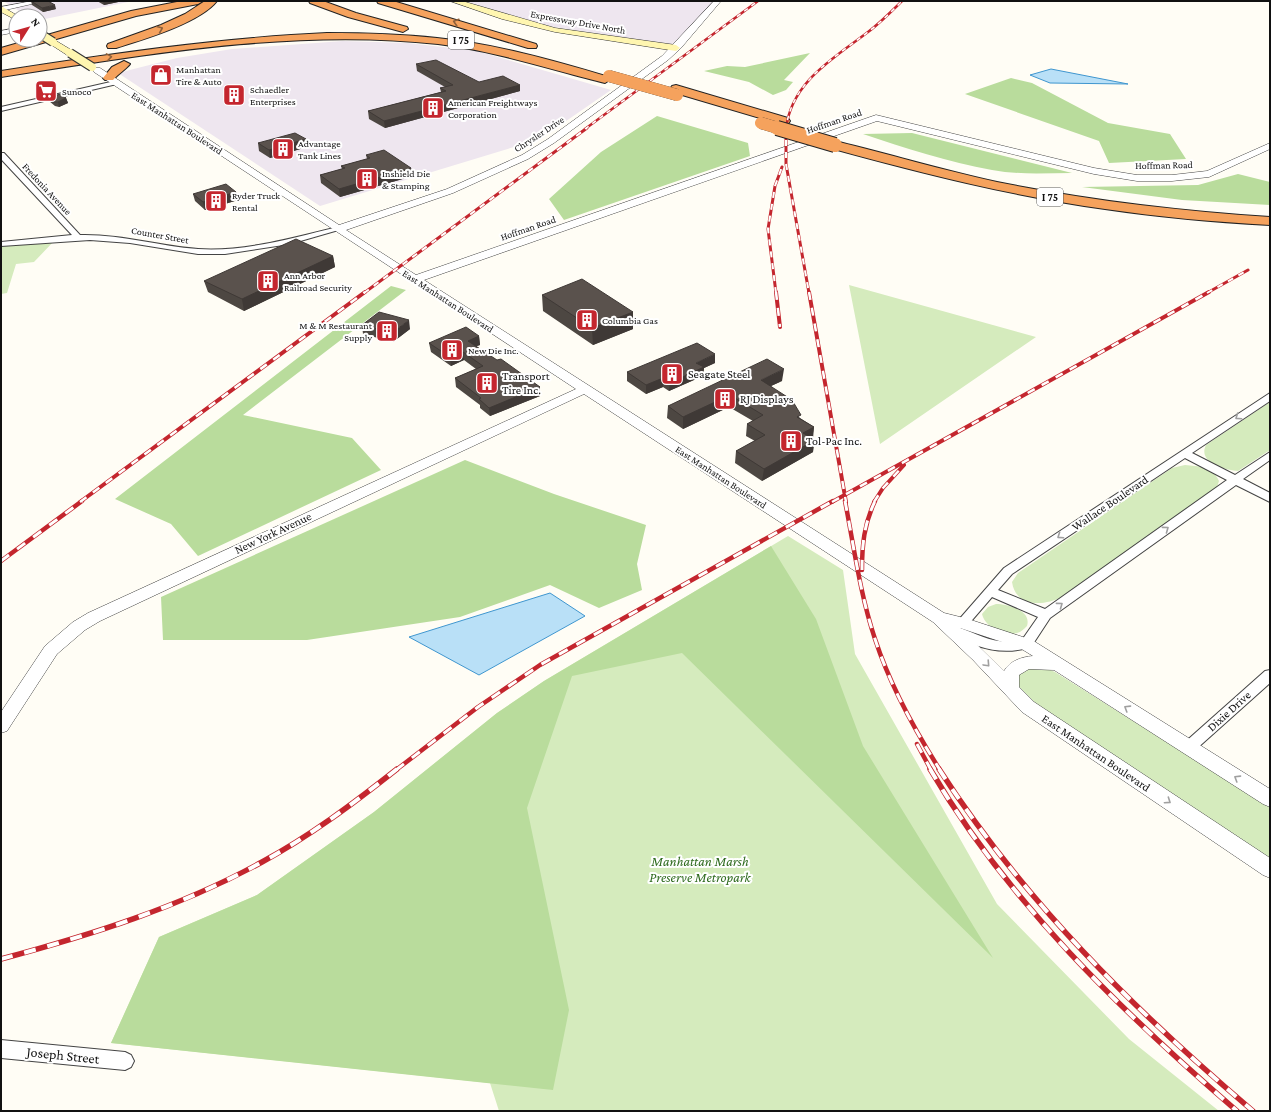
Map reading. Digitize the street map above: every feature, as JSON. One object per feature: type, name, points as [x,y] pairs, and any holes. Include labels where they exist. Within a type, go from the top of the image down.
[{"type":"highway","points":[[48,35],[158,1]]},
{"type":"highway","name":"I 75","points":[[314,1],[352,16],[390,26],[535,55],[607,78]]},
{"type":"highway","points":[[331,1],[367,14],[416,26]]},
{"type":"highway","points":[[382,1],[542,48]]},
{"type":"highway","points":[[399,1],[430,12],[436,16]]},
{"type":"highway","points":[[48,36],[134,13],[203,2]]},
{"type":"highway","points":[[56,44],[140,15],[203,2]]},
{"type":"highway","points":[[1,73],[80,55],[160,29],[203,2]]},
{"type":"highway","name":"I 75","points":[[435,30],[506,43],[566,57],[621,73],[674,94],[733,114],[761,118],[835,145],[943,175],[1043,196],[1144,211],[1270,221]]},
{"type":"highway","points":[[1,73],[161,49],[250,39],[366,37],[454,43],[517,55],[674,94]]},
{"type":"highway","points":[[1,84],[124,64],[201,49],[274,41],[365,38],[454,43]]},
{"type":"highway","points":[[1,52],[12,48]]},
{"type":"highway","points":[[112,81],[116,69],[124,64]]},
{"type":"highway","name":"I 75","points":[[674,94],[948,167],[1055,189],[1172,205],[1270,211]]},
{"type":"main road","name":"Expressway Drive North","points":[[454,1],[516,21],[559,31],[676,48]]},
{"type":"main road","name":"East Manhattan Boulevard","points":[[48,41],[56,44],[94,68]]},
{"type":"street","points":[[3,10],[42,1]]},
{"type":"street","name":"Chrysler Drive","points":[[338,229],[450,191],[525,157],[552,141],[676,48],[718,1]]},
{"type":"street","name":"East Manhattan Boulevard","points":[[94,68],[415,279],[950,623],[1011,691],[1028,707],[1270,869]]},
{"type":"street","points":[[1,108],[112,81]]},
{"type":"street","name":"Hoffman Road","points":[[415,279],[876,118],[1094,171],[1137,178],[1172,178],[1209,174],[1270,146]]},
{"type":"street","name":"Fredonia Avenue","points":[[1,155],[78,237]]},
{"type":"street","name":"Counter Street","points":[[1,244],[78,237],[120,239],[183,251],[214,252],[258,248],[338,229]]},
{"type":"street","name":"New York Avenue","points":[[1,726],[51,650],[69,634],[94,617],[585,389]]},
{"type":"street","name":"Wallace Boulevard","points":[[950,623],[990,590],[1008,571],[1270,396]]},
{"type":"street","points":[[1184,453],[1270,498]]},
{"type":"street","points":[[1026,644],[1046,615],[1270,455]]},
{"type":"street","points":[[990,590],[1046,615]]},
{"type":"street","name":"East Manhattan Boulevard","points":[[950,623],[1026,644],[1270,799]]},
{"type":"street","points":[[1011,691],[1009,681],[1010,673],[1017,666],[1026,662],[1059,665]]},
{"type":"street","name":"Dixie Drive","points":[[1189,747],[1270,675]]},
{"type":"street","name":"Joseph Street","points":[[1,1049],[125,1061]]},
{"type":"shaded area","points":[[3,1],[133,1],[48,18],[48,8],[14,8]]},
{"type":"shaded area","points":[[463,1],[718,1],[678,46],[548,26]]},
{"type":"shaded area","points":[[343,41],[408,43],[477,51],[611,90],[540,139],[320,206],[118,73],[177,58],[232,49]]},
{"type":"green space","points":[[810,53],[784,80],[793,82],[786,90],[773,95],[749,82],[704,71],[727,66],[745,67]]},
{"type":"green space","points":[[1011,78],[1032,83],[1108,123],[1170,134],[1186,159],[1109,163],[1099,141],[965,94]]},
{"type":"green space","points":[[657,116],[748,143],[750,156],[564,220],[549,199],[601,152]]},
{"type":"green space","points":[[912,133],[1072,173],[1002,172],[943,159],[863,134]]},
{"type":"green space","points":[[1238,174],[1270,182],[1270,205],[1182,200],[1082,187],[1198,185]]},
{"type":"green space","points":[[55,240],[34,262],[16,264],[7,293],[1,294],[1,246]]},
{"type":"green space","points":[[849,285],[1036,337],[880,444]]},
{"type":"green space","points":[[391,286],[406,290],[243,415],[352,438],[381,470],[198,556],[171,524],[115,499]]},
{"type":"green space","points":[[1270,402],[1270,450],[1238,471],[1220,467],[1209,461],[1204,451],[1206,445]]},
{"type":"green space","points":[[465,460],[554,494],[646,525],[637,564],[642,590],[599,608],[550,585],[460,617],[307,640],[163,640],[161,597]]},
{"type":"green space","points":[[1185,465],[1209,470],[1219,481],[1217,487],[1062,597],[1047,602],[1032,603],[1019,597],[1012,582],[1018,573],[1172,468]]},
{"type":"green space","name":"Manhattan Marsh Preserve Metropark","points":[[788,536],[843,570],[855,654],[997,904],[1129,1039],[1219,1111],[499,1111],[490,1083],[111,1043],[159,937],[257,895],[374,812],[497,713],[544,681]]},
{"type":"green space","points":[[771,546],[816,619],[863,746],[993,958],[682,653],[572,676],[527,808],[569,1010],[553,1090],[111,1043],[159,937],[257,895],[374,812],[497,713],[544,681]]},
{"type":"green space","points":[[996,604],[1006,605],[1018,609],[1026,616],[1028,620],[1027,626],[1020,632],[1012,634],[1006,634],[991,627],[984,619],[982,614],[988,607]]},
{"type":"green space","points":[[1026,667],[1046,668],[1055,672],[1270,807],[1270,860],[1031,701],[1016,685],[1019,670]]},
{"type":"water","points":[[1051,69],[1128,84],[1050,83],[1030,75]]},
{"type":"water","points":[[550,593],[585,616],[479,675],[409,637]]},
{"type":"building","points":[[31,1],[48,1],[55,5],[42,8]]},
{"type":"building","points":[[436,60],[479,82],[503,76],[520,85],[384,121],[368,111],[446,91],[440,88],[453,85],[416,64]]},
{"type":"building","points":[[49,83],[55,88],[41,91],[36,86]]},
{"type":"building","points":[[61,94],[66,98],[58,102],[53,102],[48,97]]},
{"type":"building","points":[[295,133],[306,139],[269,150],[258,143]]},
{"type":"building","points":[[384,150],[411,168],[339,189],[320,175],[345,168],[341,166],[370,158],[366,155]]},
{"type":"building","points":[[226,184],[236,192],[203,202],[193,194]]},
{"type":"building","points":[[296,239],[333,256],[242,299],[204,281]]},
{"type":"building","points":[[582,279],[633,312],[592,328],[542,295]]},
{"type":"building","points":[[379,312],[409,320],[392,333],[362,325]]},
{"type":"building","points":[[466,327],[479,336],[468,341],[497,360],[501,359],[540,387],[489,408],[479,399],[481,398],[455,378],[483,366],[463,352],[450,357],[429,343]]},
{"type":"building","points":[[697,343],[715,354],[696,363],[704,367],[670,383],[663,378],[646,385],[627,372]]},
{"type":"building","points":[[767,359],[784,369],[761,380],[792,400],[801,415],[797,417],[814,427],[803,433],[815,440],[764,469],[736,451],[765,435],[747,424],[763,415],[730,395],[683,417],[668,406]]},
{"type":"railway","points":[[585,129],[758,1]]},
{"type":"railway","points":[[786,129],[790,112],[796,98],[805,85],[828,62],[872,29],[902,1]]},
{"type":"railway","points":[[364,293],[587,128]]},
{"type":"railway","points":[[786,129],[786,164],[809,293]]},
{"type":"railway","points":[[776,293],[768,229],[775,186],[782,167]]},
{"type":"railway","points":[[1207,293],[1248,270]]},
{"type":"railway","points":[[80,502],[365,292]]},
{"type":"railway","points":[[776,292],[780,327]]},
{"type":"railway","points":[[809,292],[845,495]]},
{"type":"railway","points":[[845,495],[1209,292]]},
{"type":"railway","points":[[874,502],[883,488],[904,465]]},
{"type":"railway","points":[[832,502],[845,495]]},
{"type":"railway","points":[[845,495],[846,502]]},
{"type":"railway","points":[[1,561],[82,501]]},
{"type":"railway","points":[[396,770],[478,707],[540,665],[833,501]]},
{"type":"railway","points":[[845,501],[865,605],[881,656],[903,706],[940,770]]},
{"type":"railway","points":[[862,570],[864,535],[868,518],[875,501]]},
{"type":"railway","points":[[917,744],[931,770]]},
{"type":"railway","points":[[1,959],[102,930],[167,906],[231,878],[280,852],[314,830],[348,807],[397,769]]},
{"type":"railway","points":[[930,769],[961,818],[995,864],[1031,909],[1069,952],[1109,994],[1151,1034],[1237,1111]]},
{"type":"railway","points":[[939,769],[1007,864],[1044,909],[1083,952],[1166,1034],[1253,1111]]},
{"type":"place","name":"Manhattan Tire & Auto","points":[[161,75]]},
{"type":"place","name":"Sunoco","points":[[46,91]]},
{"type":"place","name":"Schaedler Enterprises","points":[[234,95]]},
{"type":"place","name":"American Freightways Corporation","points":[[433,108]]},
{"type":"place","name":"Advantage Tank Lines","points":[[283,149]]},
{"type":"place","name":"Inshield Die & Stamping","points":[[367,179]]},
{"type":"place","name":"Ryder Truck Rental","points":[[216,201]]},
{"type":"place","name":"Ann Arbor Railroad Security","points":[[268,281]]},
{"type":"place","name":"Columbia Gas","points":[[587,320]]},
{"type":"place","name":"M & M Restaurant Supply","points":[[387,331]]},
{"type":"place","name":"New Die Inc.","points":[[452,350]]},
{"type":"place","name":"Seagate Steel","points":[[672,374]]},
{"type":"place","name":"Transport Tire Inc.","points":[[487,383]]},
{"type":"place","name":"RJ Displays","points":[[725,399]]},
{"type":"place","name":"Tol-Pac Inc.","points":[[791,441]]}]
